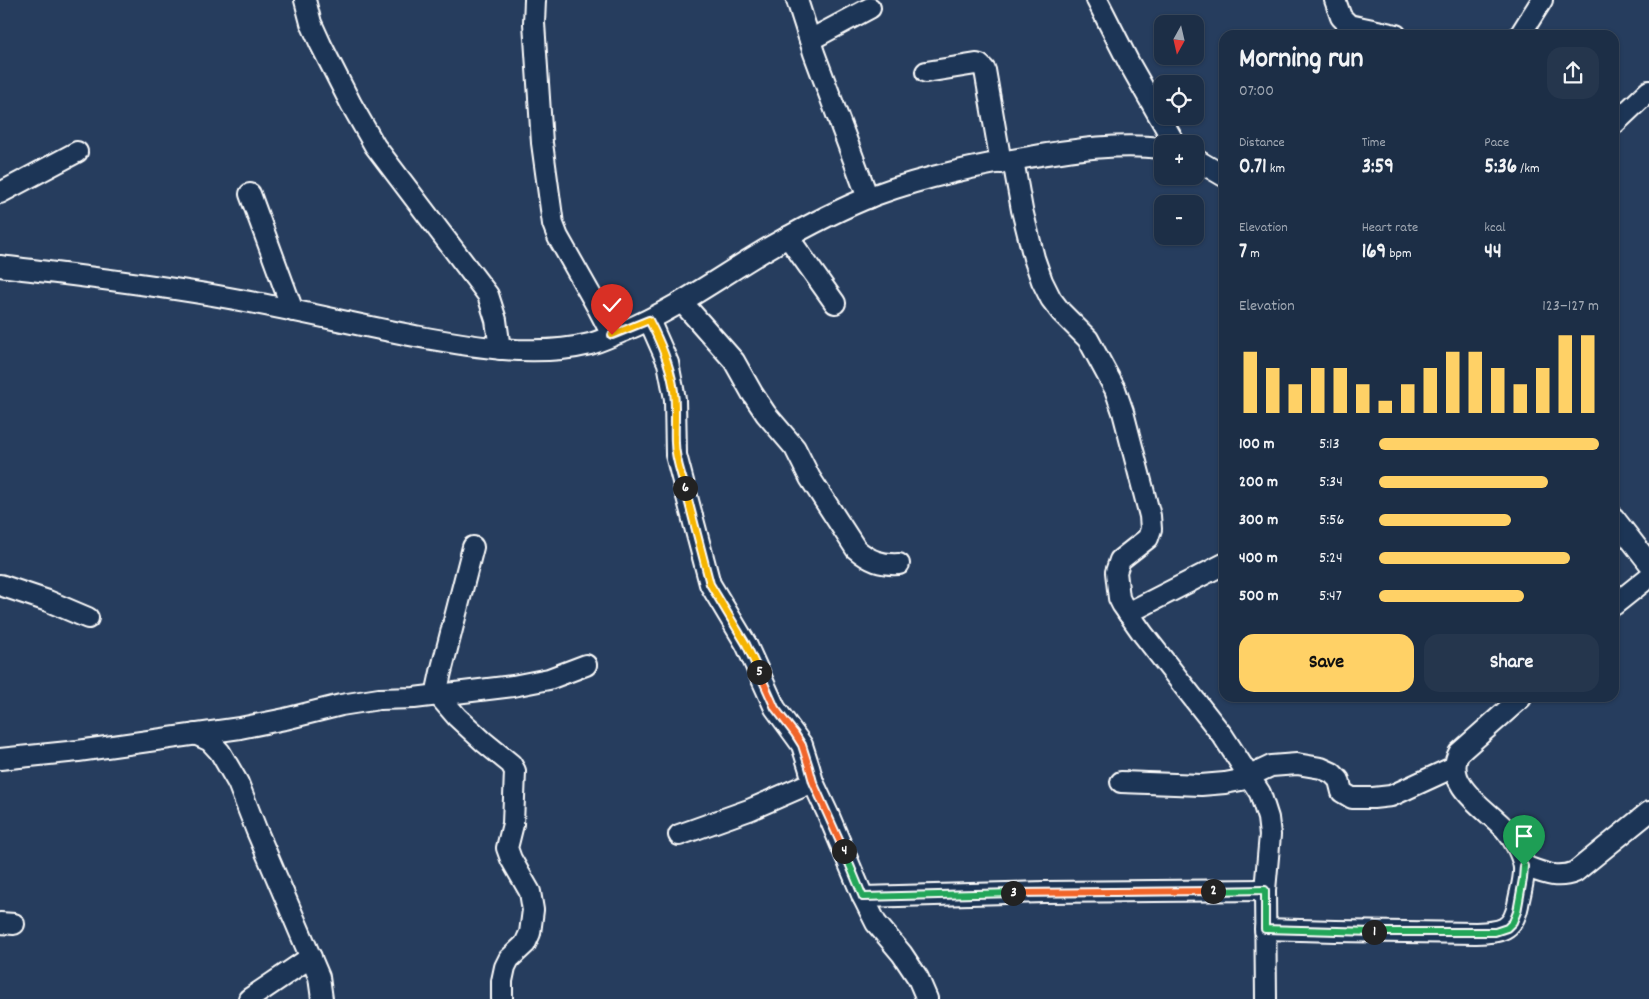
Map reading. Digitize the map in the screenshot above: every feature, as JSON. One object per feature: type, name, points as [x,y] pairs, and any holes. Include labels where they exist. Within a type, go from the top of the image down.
[{"type":"street","points":[[305,0],[311,23],[321,45],[375,146],[488,296],[496,320],[500,349]]},
{"type":"street","points":[[534,0],[542,143],[553,224],[558,237],[612,335]]},
{"type":"street","points":[[797,0],[798,8],[868,198]]},
{"type":"street","points":[[1097,0],[1128,63],[1170,135]]},
{"type":"street","points":[[1335,0],[1341,17],[1349,25],[1372,30]]},
{"type":"street","points":[[1523,30],[1542,0]]},
{"type":"street","points":[[810,40],[870,8]]},
{"type":"street","points":[[926,72],[976,64],[985,70],[1007,161],[1042,281],[1061,312],[1088,339],[1115,390],[1138,471],[1151,529],[1148,538],[1120,560],[1116,572],[1119,598],[1128,613],[1223,736],[1260,793],[1268,818],[1270,835],[1265,890],[1266,999]]},
{"type":"street","points":[[1619,119],[1649,91]]},
{"type":"street","points":[[0,266],[143,284],[230,298],[459,344],[500,349],[538,350],[564,348],[591,344],[649,320],[788,237],[827,216],[868,198],[915,183],[1007,161],[1102,147],[1154,148]]},
{"type":"street","points":[[0,193],[77,152]]},
{"type":"street","points":[[1204,164],[1219,173]]},
{"type":"street","points":[[250,194],[293,311]]},
{"type":"street","points":[[788,237],[835,304]]},
{"type":"street","points":[[682,302],[734,361],[766,414],[795,448],[810,478],[856,549],[866,558],[877,563],[900,564]]},
{"type":"street","points":[[649,320],[668,363],[675,399],[676,455],[706,574],[714,592],[746,644],[775,708],[802,745],[813,782],[863,897],[876,922],[902,954],[918,978],[927,999]]},
{"type":"street","points":[[1619,524],[1649,563]]},
{"type":"street","points":[[473,547],[438,686],[439,696],[484,742],[511,764],[514,771],[513,824],[507,848],[511,859],[530,892],[533,910],[530,933],[525,944],[508,958],[505,966],[502,981],[502,999]]},
{"type":"street","points":[[1128,613],[1219,567]]},
{"type":"street","points":[[1619,601],[1649,577]]},
{"type":"street","points":[[0,585],[48,601],[88,618]]},
{"type":"street","points":[[0,759],[78,751],[240,728],[342,705],[379,699],[439,696],[513,686],[549,680],[586,665]]},
{"type":"street","points":[[1265,929],[1335,932],[1495,932],[1507,928],[1513,922],[1517,912],[1524,866],[1513,840],[1504,828],[1473,802],[1458,778],[1454,767],[1459,753],[1516,702]]},
{"type":"street","points":[[195,734],[210,741],[220,752],[238,783],[319,976],[322,999]]},
{"type":"street","points":[[1121,782],[1201,785],[1241,780],[1271,766],[1297,764],[1321,768],[1332,773],[1339,780],[1342,792],[1352,798],[1373,798],[1391,796],[1454,767]]},
{"type":"street","points":[[679,835],[749,810],[813,782]]},
{"type":"street","points":[[1524,866],[1550,876],[1565,876],[1575,872],[1649,812]]},
{"type":"street","points":[[863,897],[1044,892],[1265,890]]},
{"type":"street","points":[[249,999],[311,957]]},
{"type":"route","points":[[612,335],[649,320],[657,336],[668,363],[673,384],[676,455],[702,551],[706,574],[714,592],[746,644],[775,708],[802,745],[813,782],[863,897],[1044,892],[1265,890],[1265,929],[1335,932],[1495,932],[1507,928],[1513,922],[1517,912],[1524,866]]}]
